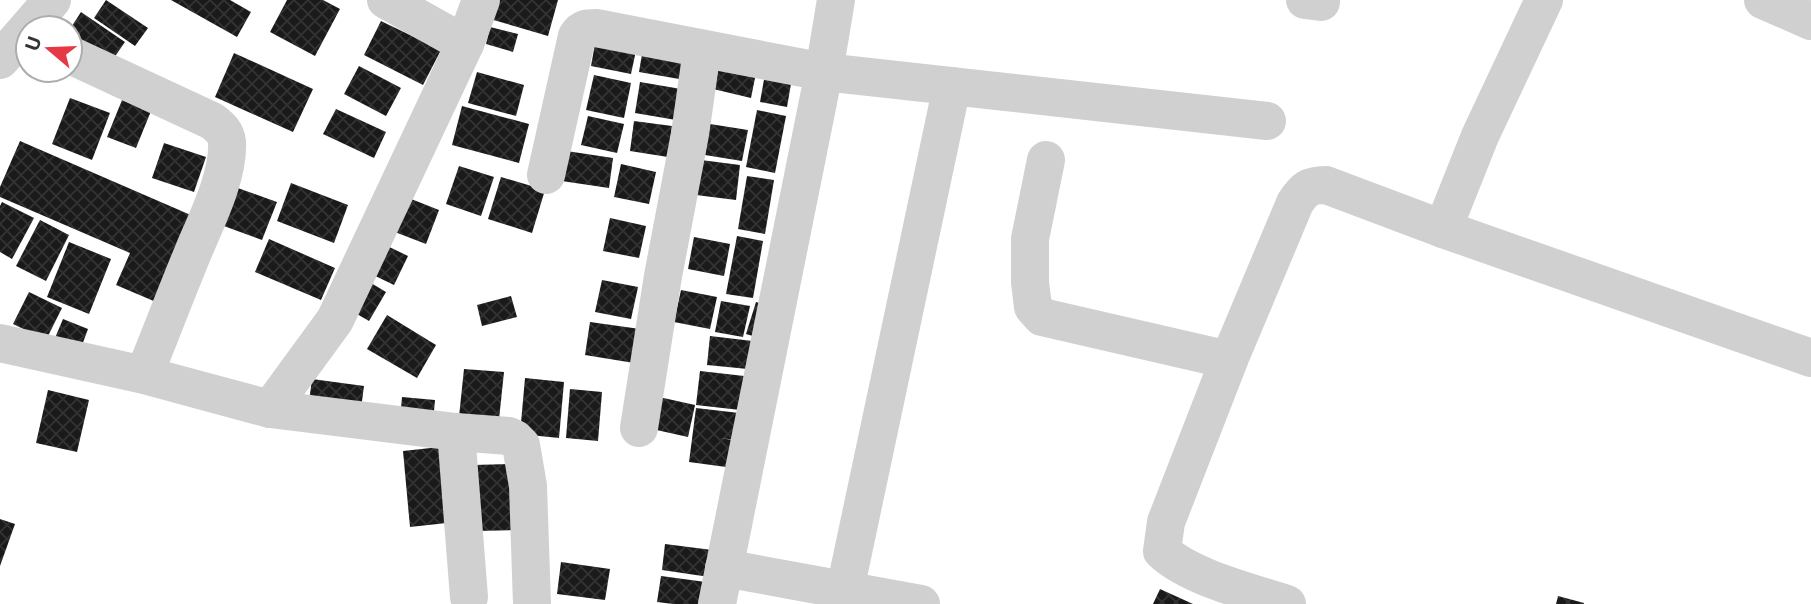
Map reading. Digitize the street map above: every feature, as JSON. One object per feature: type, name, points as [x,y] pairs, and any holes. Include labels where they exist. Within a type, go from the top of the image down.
[{"type":"street","points":[[13,37],[52,0]]},
{"type":"street","points":[[386,0],[465,44]]},
{"type":"street","points":[[270,410],[335,320],[465,44],[481,0]]},
{"type":"street","points":[[836,0],[824,72],[720,586],[922,604]]},
{"type":"street","points":[[1443,229],[1480,136],[1544,0]]},
{"type":"street","points":[[1763,0],[1811,21]]},
{"type":"street","points":[[545,175],[577,36],[586,28],[824,72],[1267,121]]},
{"type":"street","points":[[639,428],[702,50]]},
{"type":"street","points":[[84,62],[212,121],[221,128],[227,138],[222,176],[211,208],[144,375]]},
{"type":"street","points":[[844,597],[952,86]]},
{"type":"street","points":[[1046,160],[1030,239],[1032,307],[1042,317],[1229,360]]},
{"type":"street","points":[[1287,604],[1200,574],[1172,560],[1162,551],[1166,522],[1229,360],[1295,203],[1302,191],[1314,185],[1326,185],[1443,229],[1811,358]]},
{"type":"street","points":[[0,343],[144,375],[270,410],[509,436],[521,445],[528,486],[532,604]]},
{"type":"street","points":[[456,432],[469,597]]},
{"type":"building","points":[[106,0],[148,28],[135,46],[94,18]]},
{"type":"building","points":[[171,0],[230,0],[251,12],[237,37]]},
{"type":"building","points":[[287,0],[323,0],[340,9],[315,56],[270,32]]},
{"type":"building","points":[[496,0],[558,0],[548,36],[490,19]]},
{"type":"building","points":[[84,14],[125,42],[109,65],[84,48]]},
{"type":"building","points":[[381,21],[441,50],[423,85],[364,55]]},
{"type":"building","points":[[490,27],[518,34],[513,52],[486,44]]},
{"type":"building","points":[[596,38],[637,46],[631,74],[591,66]]},
{"type":"building","points":[[643,48],[690,56],[685,80],[639,72]]},
{"type":"building","points":[[234,53],[313,89],[293,132],[215,97]]},
{"type":"building","points":[[715,64],[756,73],[751,98],[709,88]]},
{"type":"building","points":[[359,66],[401,88],[386,116],[344,94]]},
{"type":"building","points":[[477,72],[524,85],[516,116],[468,103]]},
{"type":"building","points":[[765,74],[792,78],[787,107],[760,102]]},
{"type":"building","points":[[594,75],[631,83],[624,118],[586,110]]},
{"type":"building","points":[[640,82],[681,89],[676,120],[635,113]]},
{"type":"building","points":[[70,98],[110,113],[92,160],[52,144]]},
{"type":"building","points":[[122,100],[151,111],[136,148],[107,137]]},
{"type":"building","points":[[462,106],[529,124],[519,163],[452,145]]},
{"type":"building","points":[[336,109],[386,132],[374,158],[323,134]]},
{"type":"building","points":[[757,110],[786,116],[775,173],[746,167]]},
{"type":"building","points":[[588,116],[624,124],[617,153],[581,145]]},
{"type":"building","points":[[634,121],[672,126],[668,157],[630,151]]},
{"type":"building","points":[[710,124],[748,130],[742,161],[705,155]]},
{"type":"building","points":[[20,141],[193,216],[156,302],[116,285],[130,253],[0,197],[0,187]]},
{"type":"building","points":[[164,143],[206,157],[194,192],[152,178]]},
{"type":"building","points":[[560,150],[613,158],[609,188],[555,180]]},
{"type":"building","points":[[701,160],[740,165],[736,200],[696,195]]},
{"type":"building","points":[[621,164],[656,172],[649,204],[614,197]]},
{"type":"building","points":[[459,166],[494,177],[481,216],[446,204]]},
{"type":"building","points":[[747,176],[774,180],[765,234],[738,229]]},
{"type":"building","points":[[501,177],[545,190],[532,233],[488,219]]},
{"type":"building","points":[[291,183],[348,205],[334,243],[277,221]]},
{"type":"building","points":[[235,187],[277,202],[262,240],[221,225]]},
{"type":"building","points":[[401,195],[439,210],[426,244],[387,229]]},
{"type":"building","points":[[2,202],[34,218],[12,259],[0,252]]},
{"type":"building","points":[[610,218],[646,226],[639,258],[603,251]]},
{"type":"building","points":[[40,220],[69,235],[46,281],[16,266]]},
{"type":"building","points":[[737,236],[763,241],[753,298],[726,294]]},
{"type":"building","points":[[694,237],[730,244],[724,276],[688,269]]},
{"type":"building","points":[[269,239],[335,268],[321,300],[255,272]]},
{"type":"building","points":[[69,242],[111,259],[89,314],[47,297]]},
{"type":"building","points":[[381,243],[408,256],[394,285],[367,272]]},
{"type":"building","points":[[366,280],[386,292],[369,321],[350,310]]},
{"type":"building","points":[[602,280],[638,287],[631,319],[595,312]]},
{"type":"building","points":[[681,290],[717,297],[710,329],[674,322]]},
{"type":"building","points":[[29,292],[62,308],[46,340],[13,324]]},
{"type":"building","points":[[511,296],[517,317],[482,326],[477,305]]},
{"type":"building","points":[[721,301],[750,306],[743,337],[715,332]]},
{"type":"building","points":[[756,302],[772,307],[763,339],[746,334]]},
{"type":"building","points":[[387,315],[436,345],[417,378],[367,349]]},
{"type":"building","points":[[63,319],[88,329],[81,348],[55,338]]},
{"type":"building","points":[[590,322],[640,329],[634,363],[585,355]]},
{"type":"building","points":[[710,336],[761,342],[758,370],[707,365]]},
{"type":"building","points":[[464,369],[504,372],[498,429],[458,426]]},
{"type":"building","points":[[700,371],[753,377],[749,411],[696,405]]},
{"type":"building","points":[[525,378],[564,382],[559,438],[520,434]]},
{"type":"building","points":[[312,379],[364,386],[360,416],[308,409]]},
{"type":"building","points":[[570,389],[602,392],[598,441],[566,438]]},
{"type":"building","points":[[48,390],[89,400],[77,452],[36,443]]},
{"type":"building","points":[[402,397],[435,400],[433,422],[400,420]]},
{"type":"building","points":[[659,397],[695,405],[688,437],[652,429]]},
{"type":"building","points":[[696,408],[748,414],[745,441],[720,438],[745,442],[741,469],[689,462]]},
{"type":"building","points":[[449,446],[456,522],[410,527],[403,451]]},
{"type":"building","points":[[515,464],[517,530],[475,531],[473,465]]},
{"type":"building","points":[[0,519],[15,524],[0,566]]},
{"type":"building","points":[[665,544],[720,551],[716,578],[662,570]]},
{"type":"building","points":[[561,562],[610,569],[605,600],[557,594]]},
{"type":"building","points":[[661,576],[713,583],[710,604],[657,602]]},
{"type":"building","points":[[1160,589],[1193,604],[1153,604]]},
{"type":"building","points":[[1558,596],[1584,603],[1584,604],[1556,604]]}]
